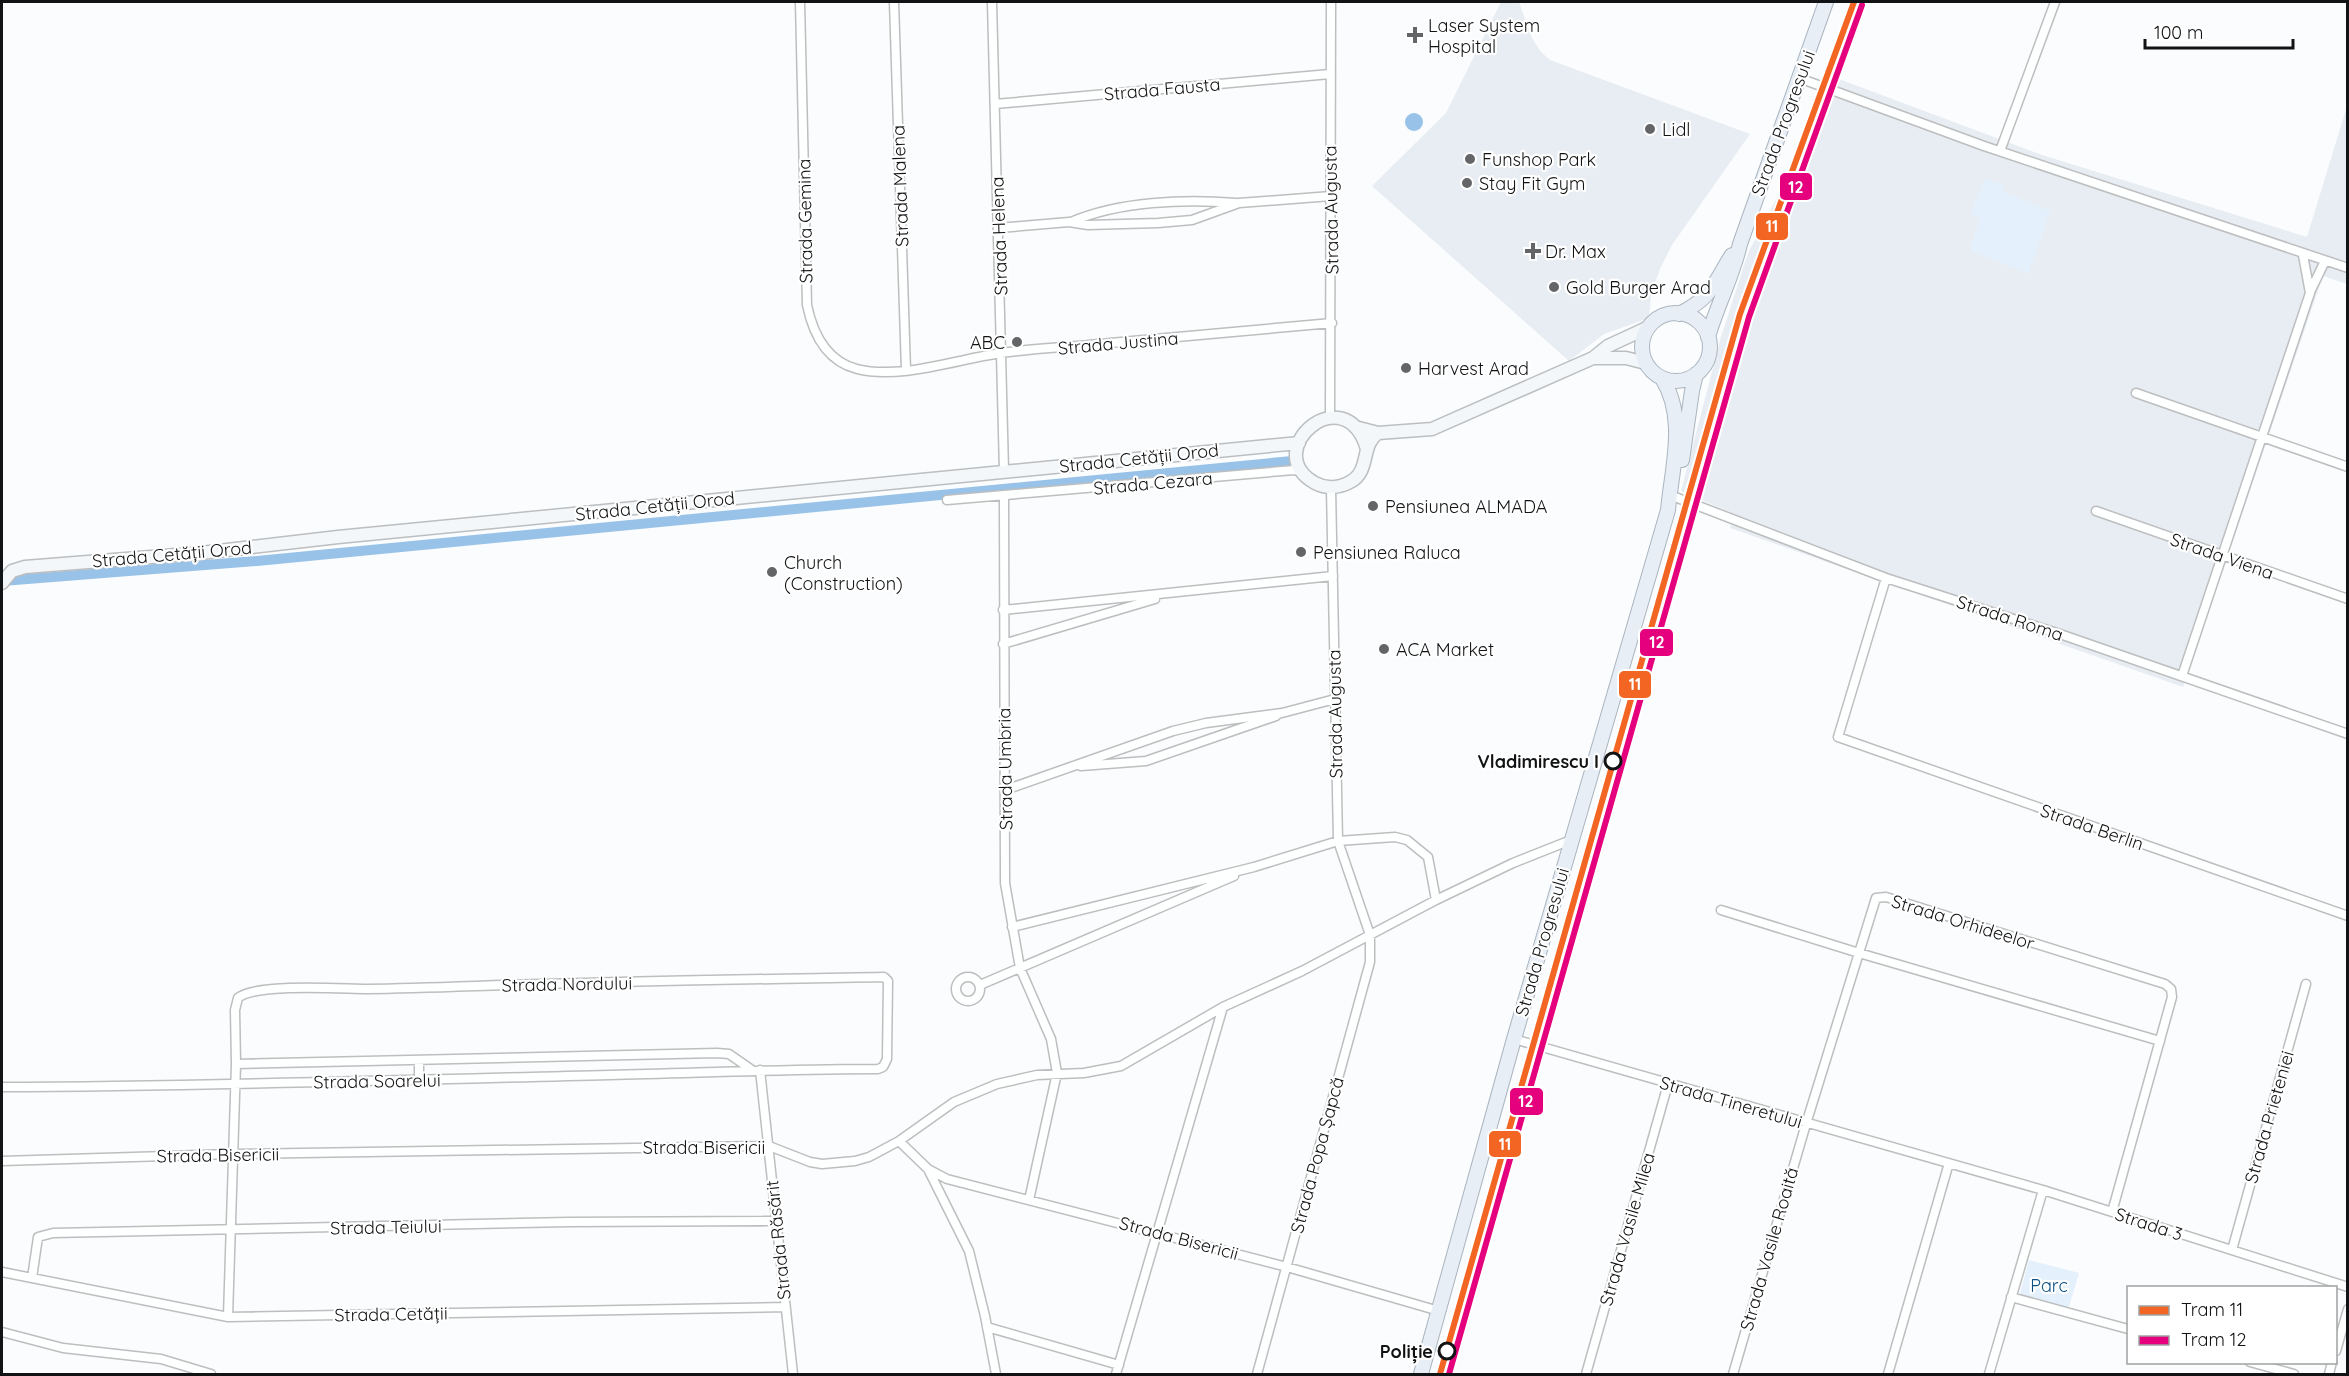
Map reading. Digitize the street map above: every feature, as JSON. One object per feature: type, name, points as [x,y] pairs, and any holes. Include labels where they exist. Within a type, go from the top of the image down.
[{"type":"main road","name":"Strada Progresului","points":[[1708,337],[1732,276],[1740,244],[1826,2]]},
{"type":"main road","name":"Strada Progresului","points":[[1679,314],[1707,296],[1740,244]]},
{"type":"main road","points":[[1679,314],[1697,321],[1708,337],[1710,347],[1708,357],[1696,374],[1683,380],[1662,378],[1654,373],[1646,363],[1642,344],[1649,327],[1663,316],[1679,314]]},
{"type":"main road","name":"Strada Progresului","points":[[1668,510],[1675,497],[1696,374]]},
{"type":"main road","name":"Strada Progresului","points":[[1421,1374],[1514,1039],[1668,510],[1676,443],[1675,411],[1669,390],[1662,378]]},
{"type":"street","name":"Strada Gemina","points":[[800,2],[807,305],[810,320],[829,354],[844,365],[871,371],[906,370]]},
{"type":"street","name":"Strada Malena","points":[[894,2],[906,370]]},
{"type":"street","name":"Strada Helena","points":[[992,2],[1004,471]]},
{"type":"street","name":"Strada Augusta","points":[[1330,418],[1331,2]]},
{"type":"street","points":[[2000,151],[2055,2]]},
{"type":"street","name":"Strada Fausta","points":[[995,104],[1330,74]]},
{"type":"street","points":[[1799,78],[2000,151],[2303,255],[2348,268]]},
{"type":"street","points":[[1069,222],[1087,215],[1160,204],[1205,201],[1239,203],[1331,196]]},
{"type":"street","points":[[999,228],[1069,222],[1124,225],[1158,223],[1200,218],[1239,203]]},
{"type":"street","points":[[2303,255],[2310,293]]},
{"type":"street","points":[[2182,676],[2310,293],[2325,261]]},
{"type":"street","name":"Strada Justina","points":[[906,370],[1002,353],[1332,323]]},
{"type":"street","points":[[1378,433],[1370,440],[1364,466],[1353,481],[1342,486],[1331,488],[1315,483],[1303,471],[1299,462],[1299,443],[1303,433],[1311,425],[1330,418],[1344,420],[1355,427],[1378,433],[1440,426],[1593,358],[1608,346],[1649,327]]},
{"type":"street","points":[[1593,358],[1626,358],[1646,363]]},
{"type":"street","points":[[2136,393],[2348,467]]},
{"type":"street","points":[[1355,427],[1363,437],[1367,449]]},
{"type":"street","name":"Strada Cetății Orod","points":[[2,583],[12,571],[26,567],[201,553],[338,537],[1299,443]]},
{"type":"street","name":"Strada Cezara","points":[[947,500],[1303,471]]},
{"type":"street","name":"Strada Augusta","points":[[1331,488],[1338,841],[1370,935]]},
{"type":"street","points":[[1004,496],[1003,610],[1333,576]]},
{"type":"street","name":"Strada Roma","points":[[1675,497],[1886,578],[2057,633],[2348,734]]},
{"type":"street","name":"Strada Viena","points":[[2096,511],[2348,599]]},
{"type":"street","name":"Strada Berlin","points":[[1886,578],[1838,737],[2348,916]]},
{"type":"street","points":[[1003,644],[1176,593]]},
{"type":"street","name":"Strada Umbria","points":[[1003,610],[1005,883],[1020,968],[1051,1039],[1057,1073]]},
{"type":"street","points":[[1005,790],[1173,730],[1206,723],[1282,713],[1335,699]]},
{"type":"street","points":[[1075,766],[1146,761],[1266,721],[1282,713]]},
{"type":"street","points":[[1012,927],[1254,867],[1338,841],[1395,837],[1407,840],[1428,857],[1436,900]]},
{"type":"street","points":[[899,1142],[929,1119],[966,1096],[1017,1078],[1057,1073],[1084,1073],[1121,1066],[1223,1007],[1302,971],[1436,900],[1513,863],[1571,840]]},
{"type":"street","points":[[980,985],[1254,867]]},
{"type":"street","name":"Strada Orhideelor","points":[[1806,1124],[1876,898],[1886,897],[2164,984],[2171,989],[2172,997],[2160,1041]]},
{"type":"street","points":[[1720,910],[2160,1041],[2112,1212]]},
{"type":"street","name":"Strada Popa Șapcă","points":[[1257,1374],[1370,962],[1370,935]]},
{"type":"street","name":"Strada Nordului","points":[[228,1317],[236,1003],[240,996],[260,990],[884,977],[888,981],[887,1059],[878,1069]]},
{"type":"street","name":"Strada Prieteniei","points":[[2232,1250],[2306,984]]},
{"type":"street","points":[[1116,1374],[1223,1007]]},
{"type":"street","name":"Strada Tineretului","points":[[1514,1039],[1949,1163]]},
{"type":"street","name":"Strada Soarelui","points":[[236,1064],[717,1053],[729,1054],[756,1070]]},
{"type":"street","points":[[419,1060],[420,1080]]},
{"type":"street","name":"Strada Soarelui","points":[[2,1088],[878,1069]]},
{"type":"street","name":"Strada Răsărit","points":[[756,1070],[769,1146],[793,1374]]},
{"type":"street","points":[[1029,1200],[1057,1073]]},
{"type":"street","name":"Strada Vasile Milea","points":[[1586,1374],[1668,1084]]},
{"type":"street","name":"Strada Vasile Roaită","points":[[1733,1374],[1806,1124]]},
{"type":"street","name":"Strada Bisericii","points":[[2,1161],[232,1154],[769,1146],[810,1162],[831,1164],[869,1157],[899,1142],[928,1169],[947,1179],[1158,1232],[1439,1311]]},
{"type":"street","points":[[1888,1374],[1949,1163]]},
{"type":"street","name":"Strada 3","points":[[1949,1163],[2043,1190],[2348,1287]]},
{"type":"street","points":[[928,1169],[969,1251],[996,1374]]},
{"type":"street","points":[[1989,1374],[2043,1190]]},
{"type":"street","name":"Strada Teiului","points":[[32,1278],[37,1241],[42,1235],[569,1222],[776,1221]]},
{"type":"street","name":"Strada Cetății","points":[[2,1272],[228,1317],[785,1307]]},
{"type":"street","points":[[2011,1297],[2127,1329]]},
{"type":"street","points":[[2337,1348],[2348,1309]]},
{"type":"street","points":[[987,1327],[1119,1365]]},
{"type":"street","points":[[2,1332],[63,1348],[160,1359],[211,1374]]},
{"type":"street","points":[[2257,1364],[2294,1374]]},
{"type":"shaded area","points":[[1501,2],[1519,2],[1532,38],[1541,52],[1550,60],[1750,134],[1672,245],[1651,294],[1649,318],[1604,334],[1569,361],[1372,186],[1446,113]]},
{"type":"shaded area","points":[[1839,79],[2042,155],[2307,237],[2347,106],[2347,284],[2323,276],[2183,687],[1730,528],[1734,514],[1681,491],[1721,337],[1748,253]]},
{"type":"green space","points":[[1985,179],[2004,185],[2002,191],[2050,211],[2028,274],[1970,250],[1980,218],[1971,214]]},
{"type":"green space","name":"Parc","points":[[2029,1260],[2079,1273],[2068,1310],[2019,1297]]},
{"type":"water","points":[[1414,113],[1420,116],[1423,122],[1420,128],[1414,131],[1408,128],[1405,122],[1408,116]]},
{"type":"waterway","points":[[2,581],[257,561],[1292,461]]},
{"type":"tram line","name":"11","points":[[1440,1374],[1740,314],[1854,2]]},
{"type":"tram line","name":"12","points":[[1449,1374],[1749,317],[1862,5]]},
{"type":"place","name":"Laser System Hospital","points":[[1415,35]]},
{"type":"place","name":"Lidl","points":[[1650,129]]},
{"type":"place","name":"Funshop Park","points":[[1470,159]]},
{"type":"place","name":"Stay Fit Gym","points":[[1467,183]]},
{"type":"place","name":"Dr. Max","points":[[1533,251]]},
{"type":"place","name":"Gold Burger Arad","points":[[1554,287]]},
{"type":"place","name":"ABC","points":[[1017,342]]},
{"type":"place","name":"Harvest Arad","points":[[1406,368]]},
{"type":"place","name":"Pensiunea ALMADA","points":[[1373,506]]},
{"type":"place","name":"Pensiunea Raluca","points":[[1301,552]]},
{"type":"place","name":"Church (Construction)","points":[[772,572]]},
{"type":"place","name":"ACA Market","points":[[1384,649]]},
{"type":"place","name":"Vladimirescu I","points":[[1613,761]]},
{"type":"place","name":"Poliție","points":[[1447,1351]]}]
